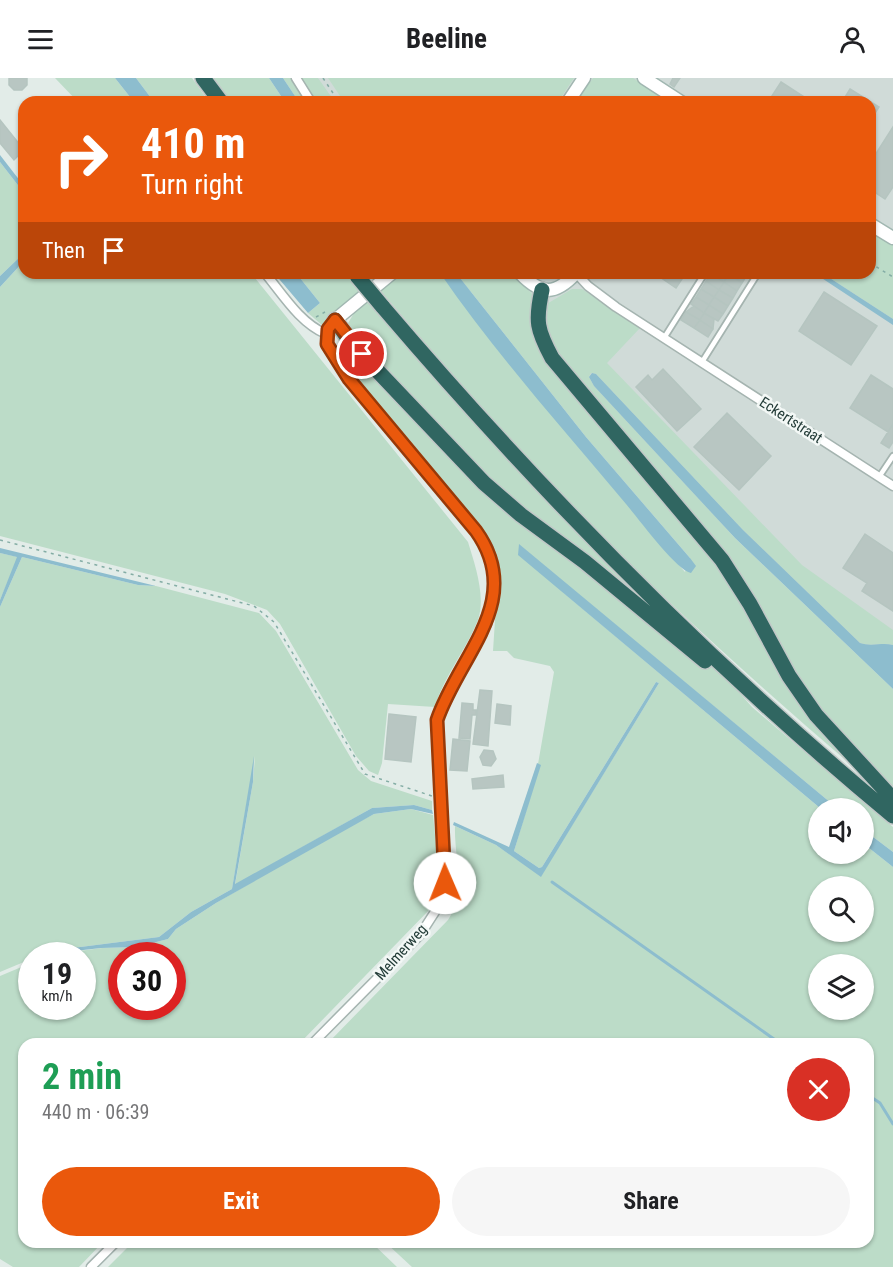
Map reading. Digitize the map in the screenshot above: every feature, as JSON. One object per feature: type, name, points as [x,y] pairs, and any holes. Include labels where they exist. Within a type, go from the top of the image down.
[{"type":"highway","points":[[203,78],[216,96]]},
{"type":"highway","points":[[360,279],[513,454],[711,657],[766,708],[893,816]]},
{"type":"highway","points":[[542,290],[537,308],[537,324],[552,358],[722,560],[750,603],[789,676],[816,715],[893,801]]},
{"type":"highway","points":[[335,320],[352,344],[490,489],[617,587],[752,702],[766,708]]},
{"type":"highway","points":[[674,617],[893,801]]},
{"type":"street","points":[[296,78],[307,96]]},
{"type":"street","points":[[572,96],[584,78]]},
{"type":"street","points":[[644,78],[672,96]]},
{"type":"street","points":[[876,228],[893,238]]},
{"type":"street","points":[[270,279],[301,317],[315,330],[326,334],[335,320],[385,279]]},
{"type":"street","points":[[526,279],[542,290],[559,288],[569,279]]},
{"type":"street","name":"Eckertstraat","points":[[582,279],[588,286],[664,338],[893,486]]},
{"type":"street","name":"Melmerweg","points":[[318,1038],[420,935],[440,904],[445,883],[437,720],[446,694],[488,624],[494,594],[494,564],[488,547],[349,379],[327,344],[326,334]]},
{"type":"street","points":[[91,1267],[110,1248]]},
{"type":"lane","points":[[664,338],[701,279]]},
{"type":"lane","points":[[702,362],[754,279]]},
{"type":"lane","points":[[879,477],[891,463],[893,456]]},
{"type":"path","points":[[323,78],[335,96]]},
{"type":"path","points":[[876,267],[893,277]]},
{"type":"path","points":[[0,540],[254,606],[274,622],[365,774],[441,799]]},
{"type":"shaded area","points":[[312,78],[893,78],[893,683],[457,279],[876,279],[876,96],[323,96]]},
{"type":"green space","points":[[55,78],[115,78],[129,96],[72,96]]},
{"type":"green space","points":[[136,78],[192,78],[205,96],[150,96]]},
{"type":"green space","points":[[211,78],[269,78],[281,96],[224,96]]},
{"type":"green space","points":[[283,78],[292,78],[304,96],[295,96]]},
{"type":"green space","points":[[301,78],[318,78],[331,96],[312,96]]},
{"type":"green space","points":[[328,78],[574,78],[562,96],[340,96]]},
{"type":"green space","points":[[593,78],[633,78],[662,96],[580,96]]},
{"type":"green space","points":[[0,162],[18,185],[18,259],[0,276]]},
{"type":"green space","points":[[876,234],[893,245],[893,319],[831,279],[876,279]]},
{"type":"green space","points":[[18,268],[18,279],[256,279],[468,542],[480,591],[478,620],[435,707],[388,704],[382,763],[378,775],[369,771],[356,756],[280,624],[267,610],[225,594],[0,536],[0,287]]},
{"type":"green space","points":[[301,279],[350,279],[360,291],[322,325],[308,313],[320,303]]},
{"type":"green space","points":[[392,279],[445,279],[582,451],[685,572],[690,558],[586,437],[461,279],[518,279],[534,296],[533,327],[730,576],[762,630],[870,781],[692,623],[605,540],[522,454],[379,289]]},
{"type":"green space","points":[[572,289],[582,289],[640,328],[607,363],[802,565],[893,630],[893,645],[860,643],[743,530],[596,374],[591,373],[589,377],[594,386],[735,538],[893,689],[893,789],[801,688],[756,603],[578,386],[543,333],[545,305]]},
{"type":"green space","points":[[367,299],[509,461],[716,666],[752,707],[859,798],[825,798],[519,545],[565,594],[808,798],[808,864],[874,864],[874,852],[893,867],[893,1267],[412,1267],[391,1248],[874,1248],[874,1038],[333,1038],[448,920],[454,909],[458,886],[455,826],[496,845],[541,876],[659,683],[656,682],[542,867],[539,868],[514,851],[540,765],[538,764],[554,672],[550,666],[514,658],[507,651],[493,651],[498,574],[497,560],[489,540],[413,444],[345,366],[341,348],[344,330],[357,308]]},
{"type":"green space","points":[[0,553],[18,557],[0,600]]},
{"type":"green space","points":[[22,557],[138,585],[156,586],[259,613],[276,631],[358,770],[371,781],[432,801],[432,810],[414,805],[372,808],[235,885],[253,782],[255,756],[232,889],[191,912],[159,937],[96,945],[96,942],[18,942],[18,964],[0,972],[0,607]]},
{"type":"green space","points":[[411,809],[433,815],[439,875],[433,906],[305,1038],[18,1038],[18,1248],[97,1248],[79,1267],[13,1267],[0,1259],[0,976],[18,968],[18,1020],[96,1020],[96,949],[108,948],[108,1020],[186,1020],[186,942],[156,942],[168,939],[176,929],[329,837],[374,814]]},
{"type":"green space","points":[[874,811],[893,827],[893,852],[874,838]]},
{"type":"green space","points":[[127,1248],[377,1248],[397,1267],[108,1267]]},
{"type":"water","points":[[115,78],[136,78],[150,96],[129,96]]},
{"type":"water","points":[[269,78],[283,78],[295,96],[281,96]]},
{"type":"water","points":[[0,155],[18,178],[18,185],[0,162]]},
{"type":"water","points":[[18,259],[18,268],[0,287],[0,276]]},
{"type":"water","points":[[279,279],[301,279],[320,303],[308,313]]},
{"type":"water","points":[[444,279],[461,279],[586,437],[690,558],[696,566],[691,573],[676,563],[657,543],[461,303]]},
{"type":"water","points":[[823,279],[831,279],[893,319],[893,325]]},
{"type":"water","points":[[592,373],[596,374],[743,530],[860,643],[893,645],[893,689],[735,538],[594,386],[589,377]]},
{"type":"water","points":[[519,544],[825,798],[808,798],[518,555]]},
{"type":"water","points":[[0,548],[156,586],[138,585],[22,557],[0,607],[0,600],[17,557],[0,553]]},
{"type":"water","points":[[656,682],[659,683],[541,877],[496,845],[453,825],[454,822],[509,847],[537,763],[541,765],[514,851],[539,868],[542,867]]},
{"type":"water","points":[[254,756],[253,782],[235,884],[372,808],[414,805],[432,810],[433,814],[411,809],[374,814],[216,903],[176,929],[168,939],[156,942],[120,942],[159,937],[191,912],[232,889]]},
{"type":"water","points":[[874,838],[893,852],[893,867],[874,852]]},
{"type":"water","points":[[108,943],[108,948],[96,949],[96,945]]},
{"type":"building","points":[[9,78],[27,78],[27,85],[22,90],[14,90],[9,85]]},
{"type":"building","points":[[673,78],[680,78],[674,87],[670,84]]},
{"type":"building","points":[[781,82],[803,96],[772,96]]},
{"type":"building","points":[[850,89],[861,96],[846,96]]},
{"type":"building","points":[[0,120],[18,142],[18,156],[14,160],[0,143]]},
{"type":"building","points":[[893,127],[893,187],[885,199],[876,193],[876,154]]},
{"type":"building","points":[[663,279],[682,279],[676,288]]},
{"type":"building","points":[[719,279],[724,282],[719,290],[706,281]]},
{"type":"building","points":[[726,279],[736,279],[742,283],[737,291],[724,282]]},
{"type":"building","points":[[706,281],[719,290],[714,297],[701,289]]},
{"type":"building","points":[[724,282],[737,291],[733,298],[719,290]]},
{"type":"building","points":[[701,289],[714,297],[709,305],[696,297]]},
{"type":"building","points":[[719,290],[733,298],[728,306],[714,297]]},
{"type":"building","points":[[824,292],[877,326],[851,365],[799,331]]},
{"type":"building","points":[[696,297],[709,305],[704,313],[691,304]]},
{"type":"building","points":[[714,297],[728,306],[723,314],[709,305]]},
{"type":"building","points":[[709,305],[723,314],[718,321],[704,313]]},
{"type":"building","points":[[694,306],[704,313],[700,320],[686,312]]},
{"type":"building","points":[[686,312],[700,320],[694,328],[681,320]]},
{"type":"building","points":[[704,313],[714,319],[713,329],[700,320]]},
{"type":"building","points":[[700,320],[713,329],[708,337],[694,328]]},
{"type":"building","points":[[663,369],[701,409],[677,431],[636,387],[648,375],[652,380]]},
{"type":"building","points":[[871,375],[893,389],[893,424],[888,432],[850,408]]},
{"type":"building","points":[[727,413],[771,456],[739,490],[694,447]]},
{"type":"building","points":[[893,424],[893,442],[889,448],[881,443]]},
{"type":"building","points":[[865,534],[893,553],[893,611],[862,591],[867,583],[843,568]]},
{"type":"building","points":[[480,690],[492,691],[488,746],[473,744]]},
{"type":"building","points":[[462,703],[473,704],[473,710],[476,710],[476,715],[472,715],[470,739],[459,738]]},
{"type":"building","points":[[497,704],[511,706],[510,725],[495,723]]},
{"type":"building","points":[[389,714],[416,717],[411,762],[385,759]]},
{"type":"building","points":[[453,739],[470,741],[467,771],[450,770]]},
{"type":"building","points":[[484,750],[493,751],[496,759],[491,766],[483,765],[480,757]]},
{"type":"building","points":[[503,775],[504,787],[473,789],[472,779]]},
{"type":"waterway","points":[[552,882],[773,1038]]},
{"type":"waterway","points":[[874,1099],[880,1103],[893,1124]]},
{"type":"route","points":[[362,354],[335,320],[330,324],[326,334],[327,344],[349,379],[476,531],[488,547],[494,564],[494,594],[488,624],[446,694],[437,720],[445,883]]}]
